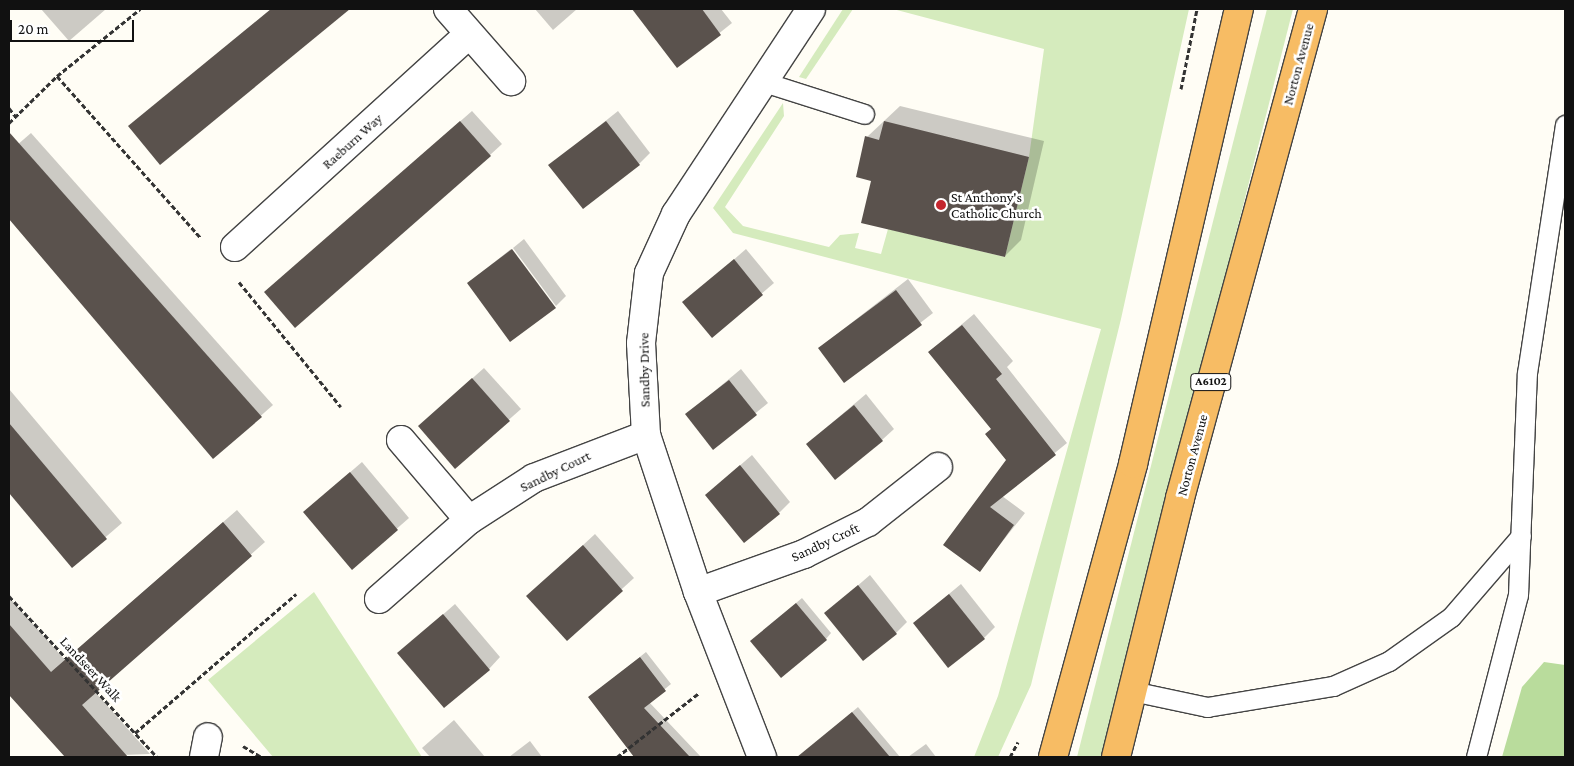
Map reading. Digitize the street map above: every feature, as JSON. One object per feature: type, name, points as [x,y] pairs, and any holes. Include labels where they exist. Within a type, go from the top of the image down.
[{"type":"highway","points":[[1054,757],[1133,464],[1239,9]]},
{"type":"highway","name":"Norton Avenue","points":[[1116,757],[1313,9]]},
{"type":"street","points":[[448,9],[511,81]]},
{"type":"street","name":"Sandby Drive","points":[[762,757],[698,592],[646,435],[641,343],[649,273],[676,214],[811,9]]},
{"type":"street","name":"Raeburn Way","points":[[235,247],[469,34]]},
{"type":"street","name":"Sandby Court","points":[[379,599],[469,520],[534,478],[646,435]]},
{"type":"street","points":[[401,440],[469,520]]},
{"type":"street","name":"Sandby Croft","points":[[698,592],[804,554],[868,522],[938,467]]},
{"type":"lane","points":[[764,82],[864,114]]},
{"type":"lane","points":[[1476,757],[1518,595],[1527,373],[1565,125]]},
{"type":"lane","points":[[1132,691],[1207,707],[1333,686],[1389,661],[1451,617],[1521,536]]},
{"type":"path","points":[[9,123],[57,76],[140,9]]},
{"type":"path","points":[[9,108],[16,118]]},
{"type":"path","points":[[134,733],[296,594]]},
{"type":"path","name":"Landseer Walk","points":[[9,596],[157,757]]},
{"type":"path","points":[[617,757],[729,669]]},
{"type":"green space","points":[[843,9],[853,9],[806,79],[799,77]]},
{"type":"green space","points":[[893,9],[1189,9],[1121,319],[1031,685],[998,757],[974,757],[998,696],[1101,329],[733,233],[713,208],[783,103],[784,116],[725,207],[743,226],[829,247],[840,235],[859,233],[855,248],[881,254],[888,229],[1005,257],[1029,157],[1044,49]]},
{"type":"green space","points":[[1267,9],[1293,9],[1103,757],[1077,757]]},
{"type":"green space","points":[[314,592],[422,757],[273,757],[208,680]]},
{"type":"green space","points":[[1544,662],[1565,665],[1565,757],[1502,757],[1522,687]]},
{"type":"building","points":[[271,9],[350,9],[160,165],[128,126]]},
{"type":"building","points":[[632,9],[702,9],[721,35],[677,68]]},
{"type":"building","points":[[460,121],[491,156],[295,328],[264,292]]},
{"type":"building","points":[[606,121],[640,165],[583,209],[548,165]]},
{"type":"building","name":"St Anthony's Catholic Church","points":[[884,121],[1029,157],[1005,257],[861,223],[871,181],[856,177],[865,136],[879,140]]},
{"type":"building","points":[[9,132],[262,417],[213,459],[9,219]]},
{"type":"building","points":[[512,249],[556,308],[510,342],[467,283]]},
{"type":"building","points":[[734,259],[763,295],[712,338],[682,302]]},
{"type":"building","points":[[896,290],[922,325],[844,383],[818,348]]},
{"type":"building","points":[[962,325],[1002,374],[996,379],[1056,455],[990,507],[1014,525],[980,572],[943,545],[1006,460],[985,434],[991,429],[928,352]]},
{"type":"building","points":[[472,378],[510,421],[455,469],[418,426]]},
{"type":"building","points":[[729,380],[757,415],[713,450],[685,414]]},
{"type":"building","points":[[854,405],[883,441],[835,480],[806,444]]},
{"type":"building","points":[[9,423],[107,539],[72,568],[9,493]]},
{"type":"building","points":[[740,465],[780,514],[744,543],[705,495]]},
{"type":"building","points":[[350,472],[398,530],[352,570],[303,512]]},
{"type":"building","points":[[223,522],[252,556],[82,705],[128,757],[65,757],[9,695],[9,624],[51,672]]},
{"type":"building","points":[[583,545],[623,591],[567,641],[526,596]]},
{"type":"building","points":[[858,585],[897,634],[863,661],[824,613]]},
{"type":"building","points":[[949,594],[985,639],[948,668],[913,623]]},
{"type":"building","points":[[796,603],[827,640],[781,678],[750,641]]},
{"type":"building","points":[[443,614],[490,670],[444,708],[397,653]]},
{"type":"building","points":[[640,657],[666,691],[644,708],[690,757],[634,757],[588,697]]},
{"type":"building","points":[[852,712],[890,757],[797,757]]},
{"type":"place","name":"St Anthony's Catholic Church","points":[[941,205]]}]
